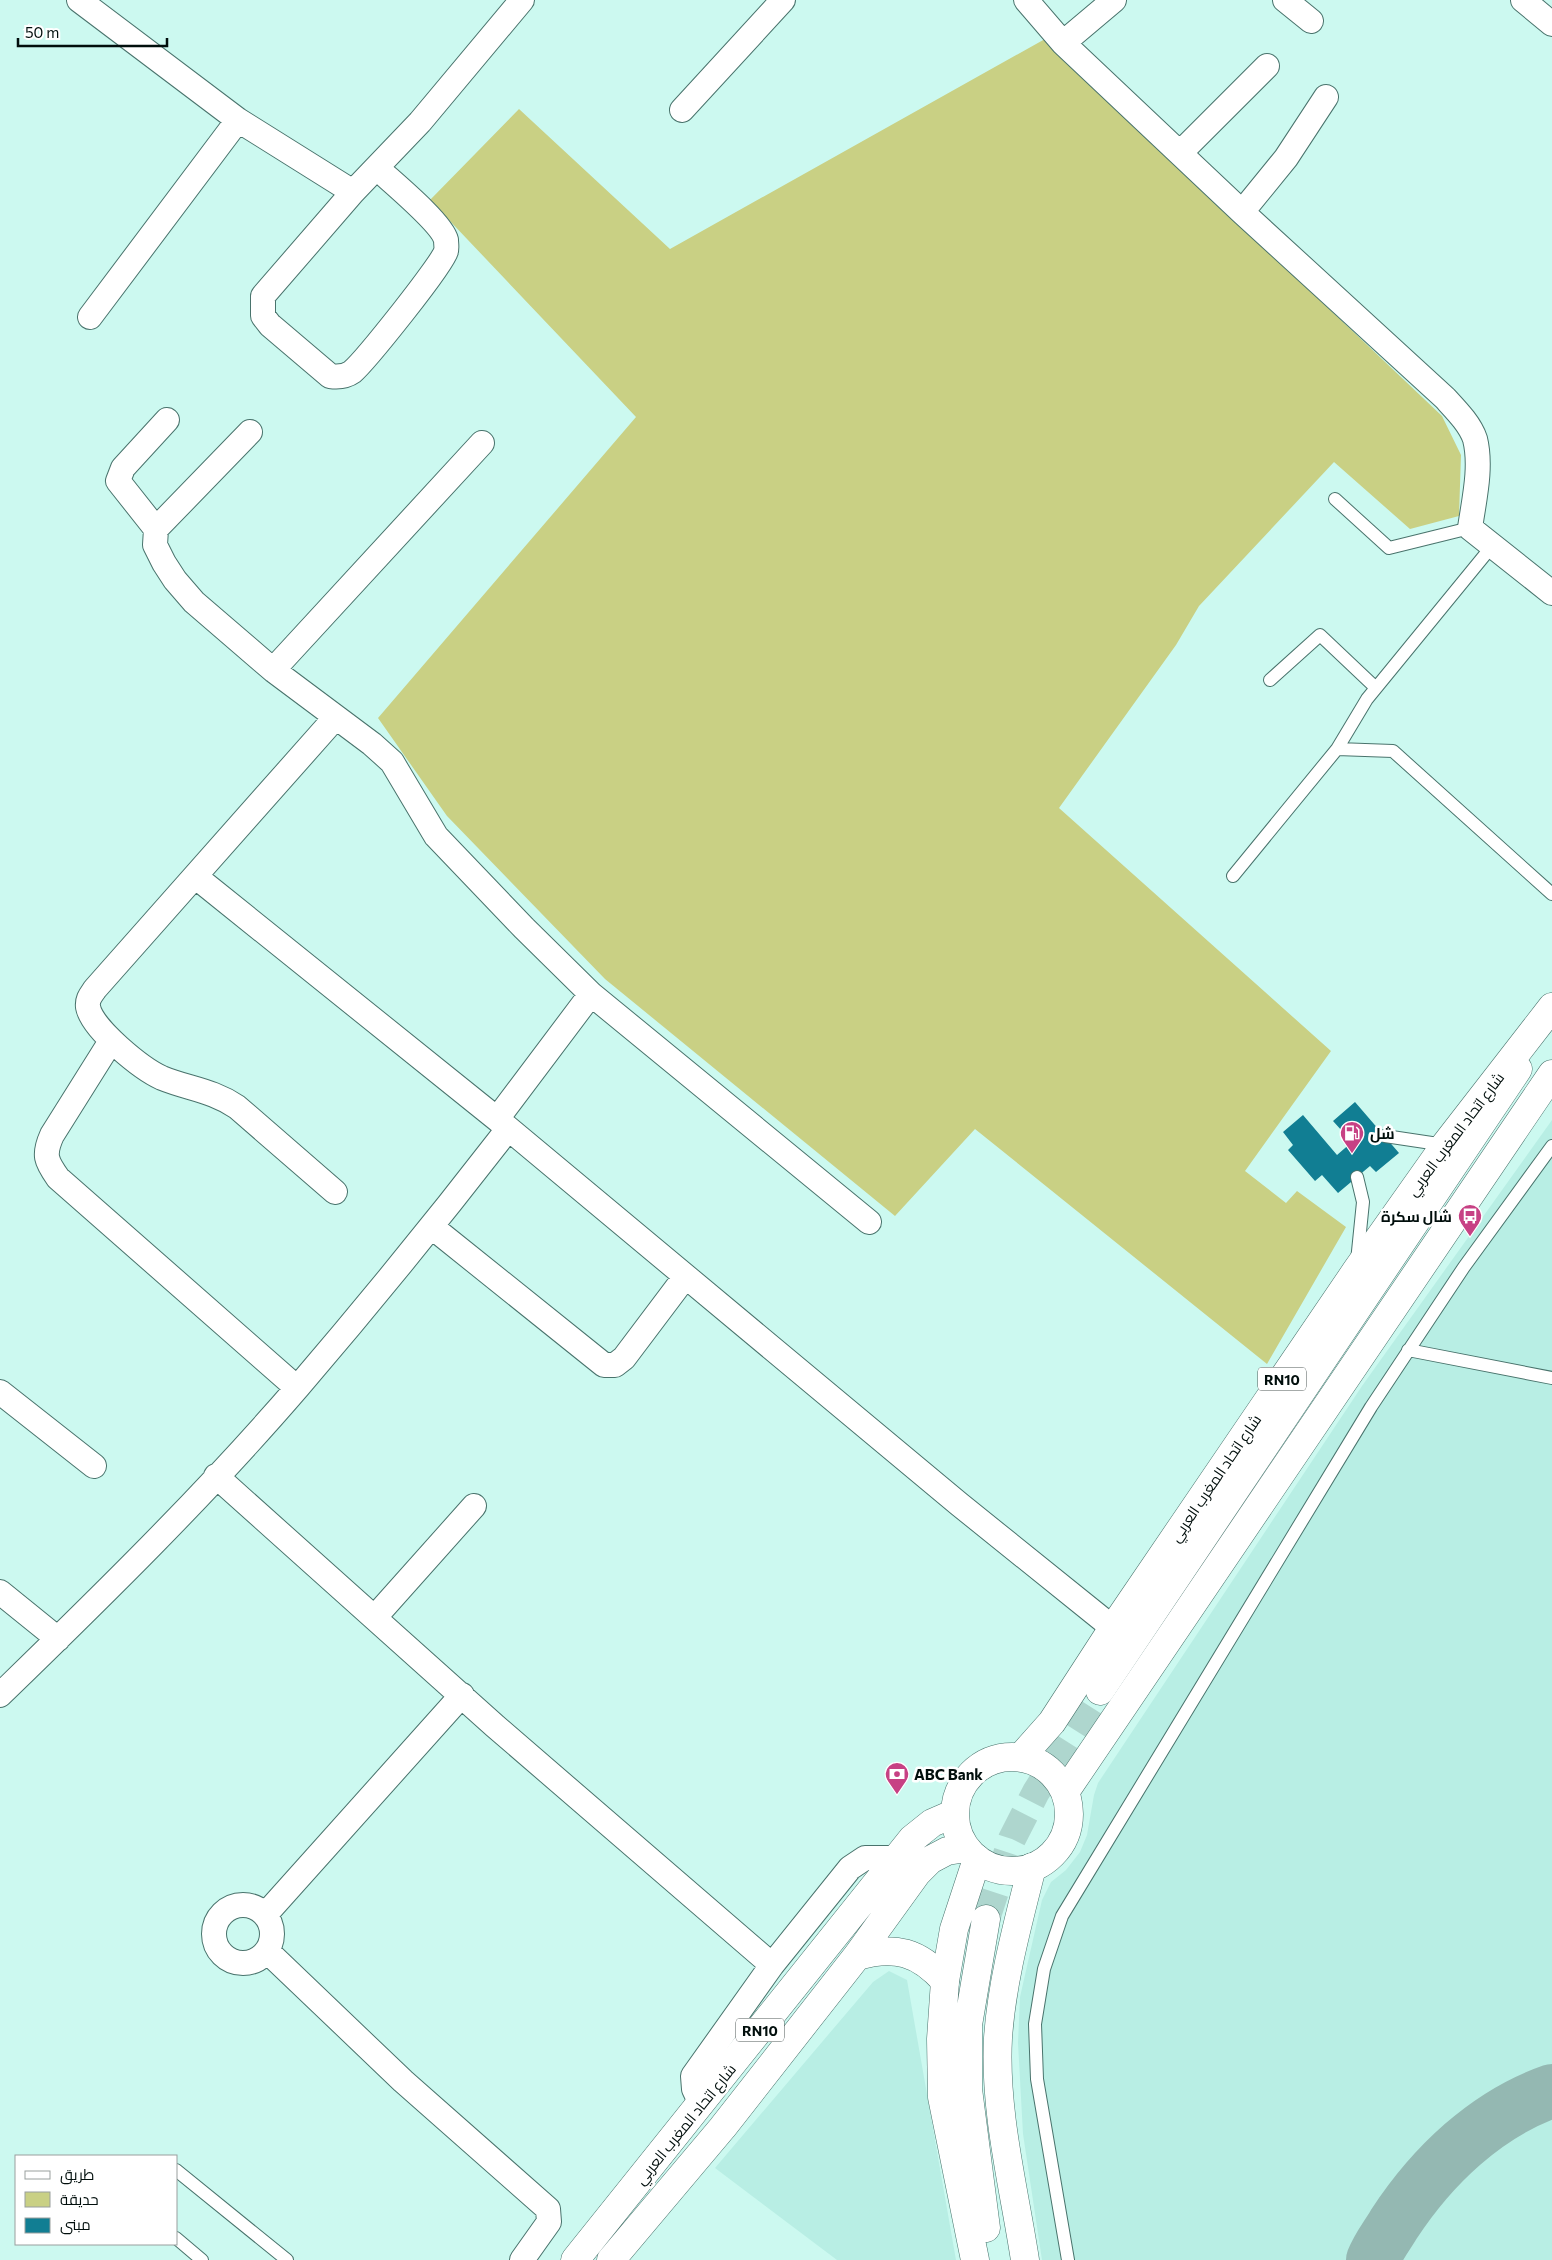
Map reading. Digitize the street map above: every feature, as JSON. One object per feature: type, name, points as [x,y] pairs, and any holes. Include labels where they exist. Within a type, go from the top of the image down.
[{"type":"main road","name":"شارع اتحاد المغرب العربي","points":[[1020,1757],[1052,1722],[1113,1628],[1356,1271],[1445,1146],[1552,1007]]},
{"type":"main road","points":[[1100,1691],[1552,1018]]},
{"type":"main road","points":[[1066,1792],[1552,1074]]},
{"type":"main road","points":[[1004,1757],[1020,1757],[1032,1760],[1052,1772],[1066,1792],[1069,1822],[1065,1837],[1057,1850],[1046,1860],[1032,1867],[1018,1871],[1003,1870],[971,1853],[958,1831],[955,1813],[957,1797],[964,1782],[975,1770],[989,1762],[1004,1757]]},
{"type":"main road","name":"شارع اتحاد المغرب العربي","points":[[574,2260],[912,1839],[925,1828],[955,1813]]},
{"type":"main road","name":"شارع اتحاد المغرب العربي","points":[[611,2260],[723,2127],[857,1956],[917,1874],[930,1860],[947,1851],[971,1853]]},
{"type":"main road","points":[[971,1853],[954,1929],[945,1981],[941,2039],[942,2097],[975,2260]]},
{"type":"main road","points":[[1025,2260],[1000,2106],[998,2038],[1011,1948],[1032,1867]]},
{"type":"main road","points":[[986,1920],[968,2025],[968,2089],[991,2260]]},
{"type":"main road","points":[[857,1956],[876,1950],[905,1954],[932,1967],[945,1981]]},
{"type":"street","points":[[78,0],[238,120],[353,192]]},
{"type":"street","points":[[378,168],[439,227],[446,239],[446,252],[434,271],[368,355],[351,373],[341,377],[330,376],[270,325],[263,316],[261,306],[263,296],[353,192],[420,122],[522,0]]},
{"type":"street","points":[[682,110],[783,0]]},
{"type":"street","points":[[1026,0],[1063,43],[1242,212],[1445,398],[1461,416],[1474,437],[1478,460],[1470,528],[1552,593]]},
{"type":"street","points":[[1063,43],[1114,0]]},
{"type":"street","points":[[1285,0],[1311,21]]},
{"type":"street","points":[[1523,0],[1552,24]]},
{"type":"street","points":[[1180,153],[1267,66]]},
{"type":"street","points":[[1242,212],[1286,158],[1326,97]]},
{"type":"street","points":[[90,318],[238,120]]},
{"type":"street","points":[[156,530],[118,481],[123,468],[167,420]]},
{"type":"street","points":[[250,432],[156,530],[155,545],[174,580],[194,602],[273,670],[334,718],[372,744],[392,762],[436,836],[524,928],[591,994],[868,1222]]},
{"type":"street","points":[[273,670],[482,442]]},
{"type":"street","points":[[334,718],[196,877],[95,989],[88,1000],[88,1008],[111,1041],[161,1078],[200,1089],[229,1102],[335,1192]]},
{"type":"street","points":[[196,877],[502,1124],[685,1277],[1113,1628]]},
{"type":"street","points":[[0,1695],[58,1639],[216,1476],[297,1388],[432,1227],[591,994]]},
{"type":"street","points":[[111,1041],[52,1135],[46,1150],[48,1164],[58,1178],[297,1388]]},
{"type":"street","points":[[432,1227],[604,1365],[615,1365],[624,1358],[685,1277]]},
{"type":"street","points":[[0,1392],[94,1466]]},
{"type":"street","points":[[216,1476],[462,1695],[772,1965]]},
{"type":"street","points":[[375,1617],[474,1506]]},
{"type":"street","points":[[0,1592],[58,1639]]},
{"type":"street","points":[[265,1915],[462,1695]]},
{"type":"street","points":[[701,2104],[694,2089],[693,2076],[772,1965],[850,1868],[865,1858],[896,1858]]},
{"type":"street","points":[[245,1905],[256,1908],[265,1915],[270,1923],[272,1932],[267,1952],[259,1959],[248,1963],[238,1963],[224,1955],[215,1942],[214,1931],[218,1920],[225,1912],[234,1907],[245,1905]]},
{"type":"street","points":[[267,1952],[403,2081],[548,2209],[549,2222],[522,2260]]},
{"type":"lane","points":[[1335,498],[1389,548],[1470,528]]},
{"type":"lane","points":[[1233,876],[1337,749],[1356,715],[1376,688],[1492,545]]},
{"type":"lane","points":[[1270,680],[1320,635],[1376,688]]},
{"type":"lane","points":[[1337,749],[1393,751],[1552,894]]},
{"type":"lane","points":[[1385,1136],[1445,1146]]},
{"type":"lane","points":[[1068,2260],[1037,2080],[1035,2024],[1044,1969],[1062,1916],[1327,1479],[1408,1350],[1552,1146]]},
{"type":"lane","points":[[1356,1271],[1363,1202],[1358,1177]]},
{"type":"lane","points":[[1408,1350],[1552,1378]]},
{"type":"lane","points":[[178,2172],[287,2260]]},
{"type":"lane","points":[[178,2240],[202,2260]]},
{"type":"shaded area","points":[[1552,1120],[1552,2260],[1042,2260],[1023,2134],[1018,2043],[1020,1997],[1042,1900],[1051,1882],[1066,1870],[1080,1852],[1087,1835],[1098,1783],[1362,1386]]},
{"type":"shaded area","points":[[889,1971],[907,1980],[956,2260],[837,2260],[715,2168],[873,1982]]},
{"type":"green space","points":[[1045,39],[1442,416],[1461,455],[1459,516],[1410,529],[1334,462],[1199,606],[1176,645],[1059,808],[1331,1051],[1245,1171],[1286,1203],[1297,1191],[1346,1227],[1267,1364],[975,1129],[895,1216],[605,979],[447,816],[378,718],[636,417],[430,200],[519,109],[670,249]]},
{"type":"building","points":[[1355,1102],[1399,1153],[1376,1172],[1370,1166],[1338,1193],[1322,1175],[1315,1181],[1288,1150],[1293,1145],[1283,1132],[1303,1115],[1337,1155],[1352,1142],[1333,1121]]},
{"type":"taxiway","points":[[1373,2260],[1394,2224],[1425,2182],[1462,2144],[1505,2113],[1552,2091]]},
{"type":"tunnel","points":[[986,1919],[1012,1839],[1036,1792],[1100,1691]]},
{"type":"place","name":"شل","points":[[1352,1154]]},
{"type":"place","name":"شال سكرة","points":[[1470,1237]]},
{"type":"place","name":"ABC Bank","points":[[897,1795]]}]
